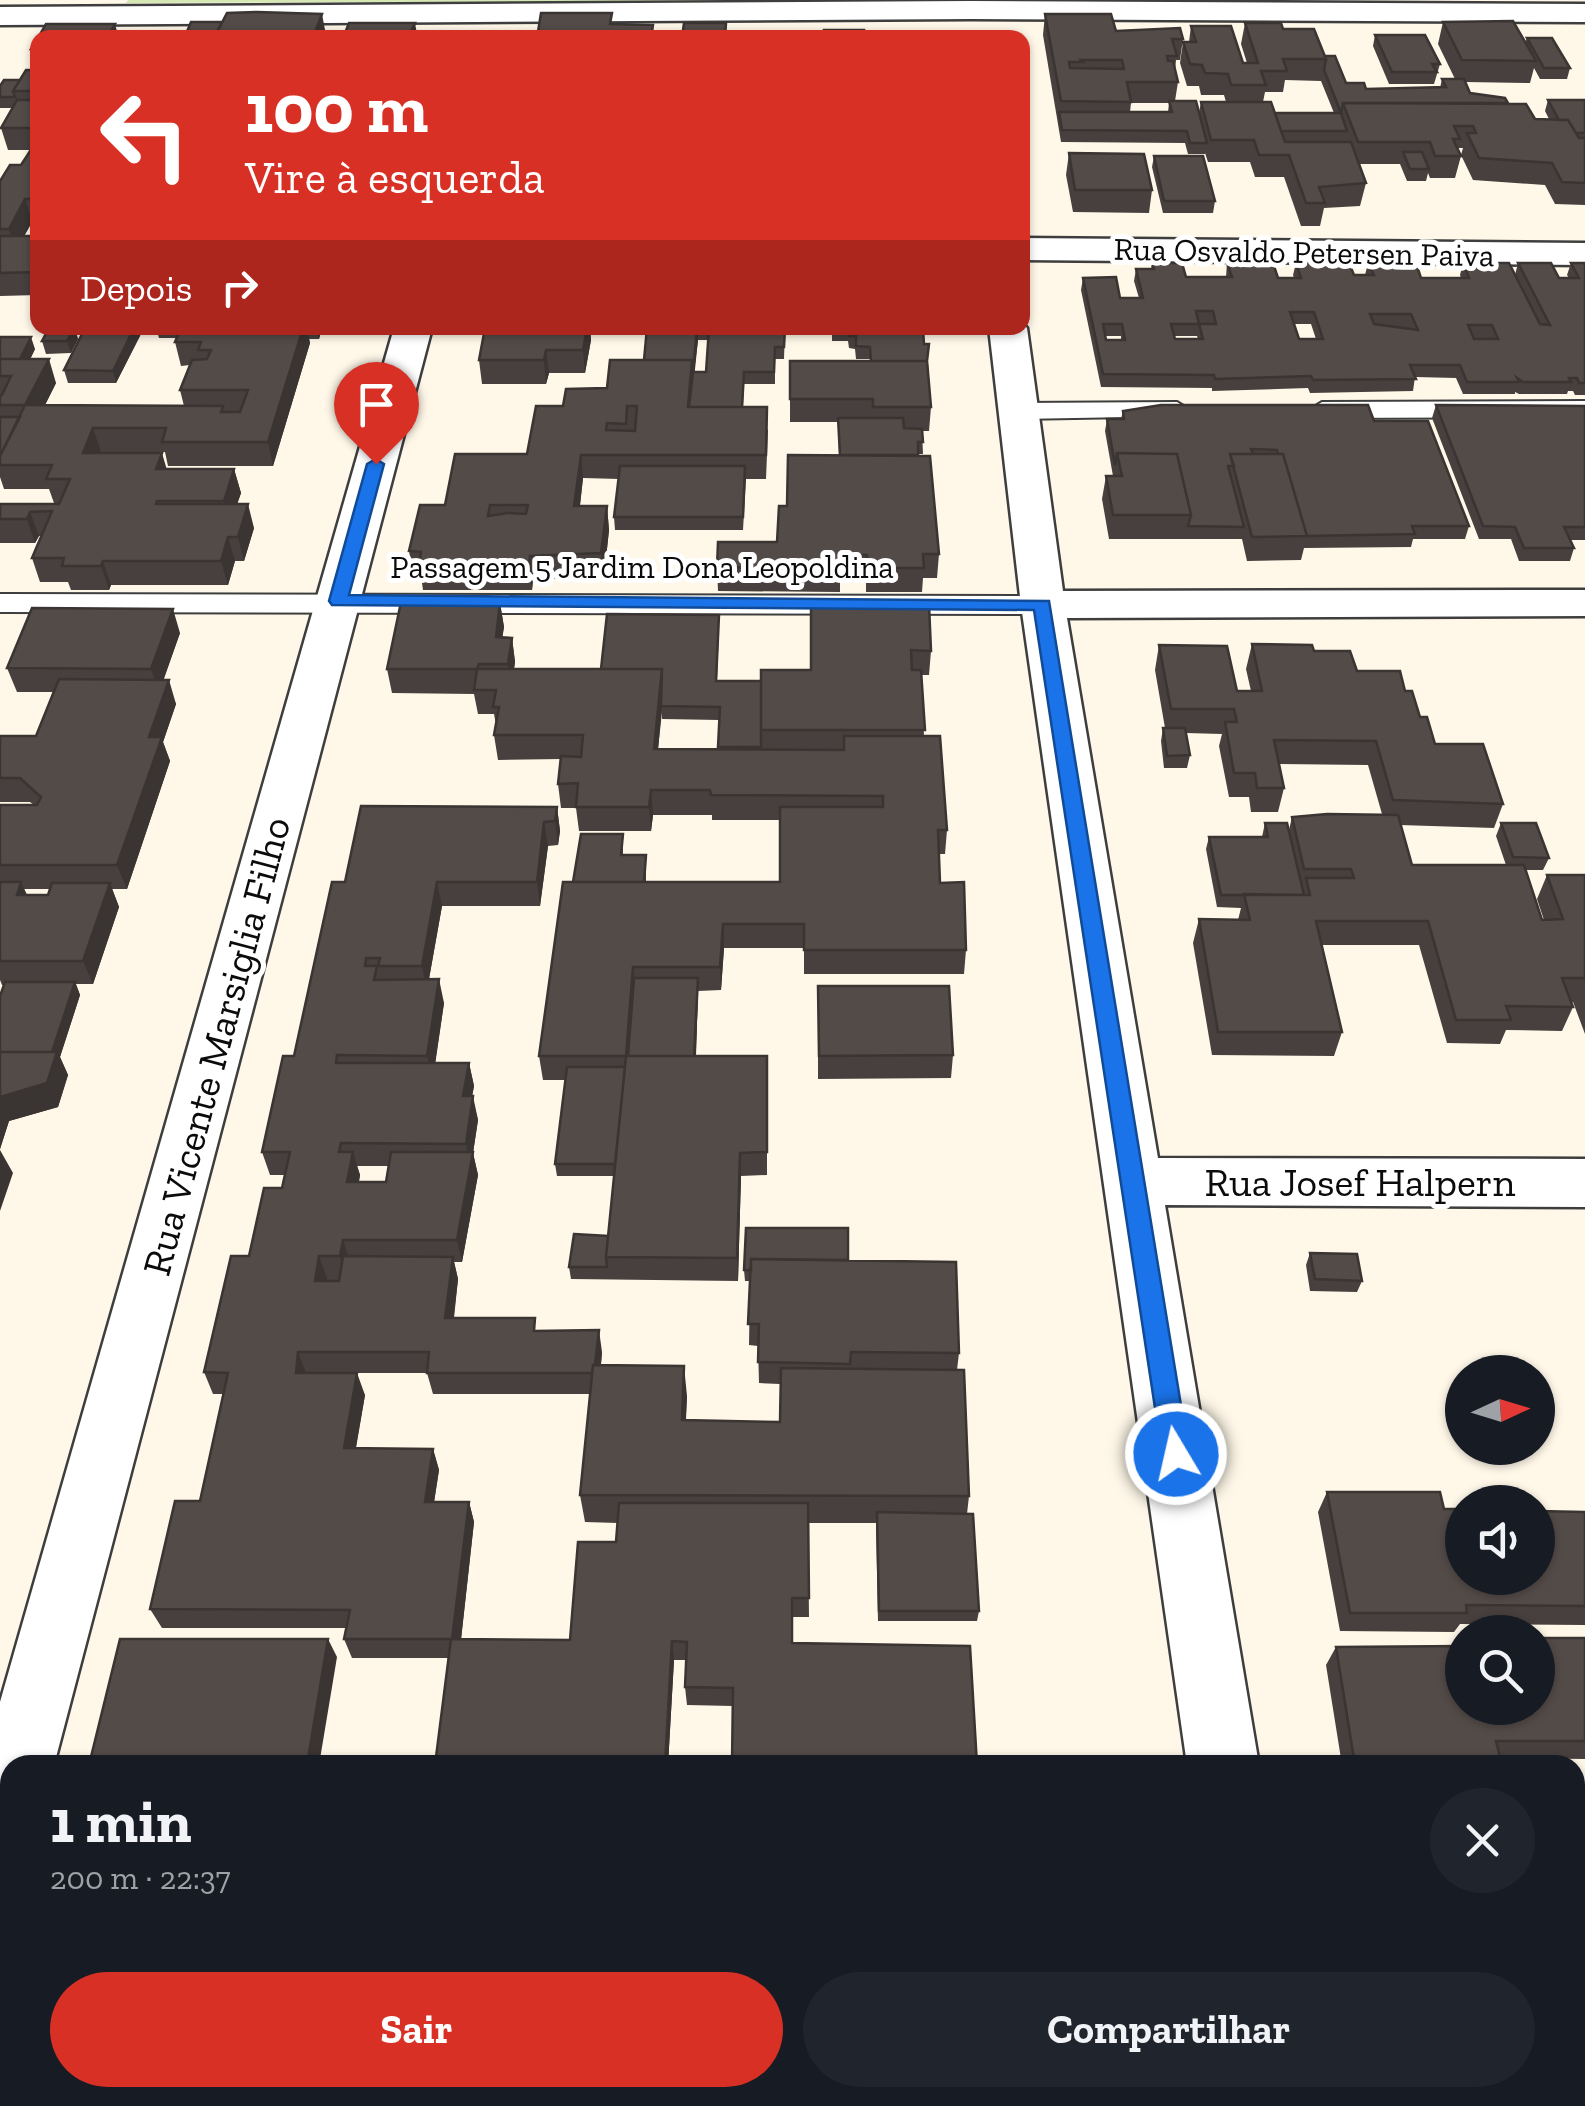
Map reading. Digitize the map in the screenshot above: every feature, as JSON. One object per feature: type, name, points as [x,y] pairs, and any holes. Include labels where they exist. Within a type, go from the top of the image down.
[{"type":"street","points":[[0,16],[110,7],[497,24],[972,16],[1585,13]]},
{"type":"street","name":"Rua Osvaldo Petersen Paiva","points":[[1030,249],[1585,254]]},
{"type":"street","name":"Rua Vicente Marsiglia Filho","points":[[21,1755],[411,335]]},
{"type":"street","points":[[1009,335],[1043,605],[1221,1755]]},
{"type":"street","points":[[1043,605],[1585,603]]},
{"type":"street","name":"Rua Josef Halpern","points":[[1134,1181],[1585,1183]]},
{"type":"lane","points":[[1295,410],[1585,409]]},
{"type":"lane","points":[[1019,411],[1198,410]]},
{"type":"lane","name":"Passagem 5 Jardim Dona Leopoldina","points":[[0,603],[1043,605]]},
{"type":"green space","points":[[128,0],[949,0],[126,3]]},
{"type":"building","points":[[227,13],[322,14],[316,30],[218,30]]},
{"type":"building","points":[[541,13],[612,13],[610,24],[653,25],[652,30],[538,30]]},
{"type":"building","points":[[1045,14],[1111,14],[1116,31],[1180,28],[1183,39],[1172,39],[1177,56],[1167,56],[1168,61],[1173,61],[1178,82],[1127,82],[1131,102],[1061,101]],"holes":[[[1122,60],[1124,69],[1070,68],[1069,62]]]},
{"type":"building","points":[[1513,21],[1536,61],[1462,60],[1443,22]]},
{"type":"building","points":[[191,22],[222,22],[218,30],[188,30]]},
{"type":"building","points":[[349,23],[415,23],[412,30],[346,30]]},
{"type":"building","points":[[684,23],[726,23],[726,30],[683,30]]},
{"type":"building","points":[[1245,23],[1281,23],[1283,29],[1314,29],[1326,59],[1283,59],[1287,71],[1261,71],[1266,85],[1231,85],[1228,74],[1205,73],[1202,65],[1190,64],[1183,42],[1196,42],[1191,26],[1231,26],[1243,63],[1258,63]]},
{"type":"building","points":[[46,24],[115,24],[112,30],[43,30]]},
{"type":"building","points":[[1375,35],[1425,35],[1440,64],[1432,64],[1437,72],[1392,72]]},
{"type":"building","points":[[1527,38],[1552,38],[1570,68],[1544,68]]},
{"type":"building","points":[[1325,56],[1335,56],[1346,83],[1364,83],[1366,89],[1446,87],[1442,79],[1464,79],[1470,93],[1505,98],[1508,103],[1343,103],[1341,113],[1324,70]]},
{"type":"building","points":[[26,70],[30,70],[30,91],[13,91]]},
{"type":"building","points":[[4,80],[20,80],[13,91],[15,97],[0,97]]},
{"type":"building","points":[[17,100],[30,100],[30,128],[1,128]]},
{"type":"building","points":[[1548,100],[1585,100],[1585,133],[1576,133],[1568,120],[1559,120]]},
{"type":"building","points":[[1169,101],[1196,101],[1207,143],[1190,143],[1187,131],[1062,130],[1059,112],[1172,112]]},
{"type":"building","points":[[1201,102],[1271,102],[1285,142],[1351,142],[1366,183],[1319,187],[1325,203],[1306,203],[1289,155],[1259,155],[1254,140],[1211,140]]},
{"type":"building","points":[[1343,103],[1526,104],[1535,119],[1568,120],[1579,138],[1585,138],[1585,183],[1562,182],[1552,163],[1479,158],[1467,133],[1476,133],[1473,126],[1454,126],[1460,139],[1453,139],[1461,156],[1435,156],[1430,142],[1358,142]]},
{"type":"building","points":[[1275,113],[1341,113],[1347,131],[1281,131]]},
{"type":"building","points":[[30,151],[30,199],[25,199],[9,229],[0,229],[0,181],[10,165],[21,165]]},
{"type":"building","points":[[1403,152],[1422,152],[1429,169],[1410,169]]},
{"type":"building","points":[[1069,153],[1144,154],[1152,190],[1075,190]]},
{"type":"building","points":[[1154,156],[1203,156],[1215,201],[1164,201]]},
{"type":"building","points":[[0,236],[30,236],[30,272],[0,273]]},
{"type":"building","points":[[1152,263],[1182,263],[1186,277],[1232,277],[1227,263],[1273,263],[1278,278],[1301,278],[1296,263],[1349,263],[1354,275],[1374,275],[1368,263],[1416,263],[1421,278],[1469,278],[1463,263],[1509,263],[1540,324],[1550,325],[1518,263],[1551,263],[1559,278],[1579,278],[1571,263],[1585,263],[1585,383],[1579,383],[1577,378],[1569,378],[1571,382],[1523,382],[1517,378],[1519,382],[1467,382],[1460,365],[1410,365],[1416,379],[1215,379],[1214,375],[1103,374],[1083,278],[1116,277],[1120,298],[1143,298],[1136,269],[1154,269]],"holes":[[[1196,311],[1213,311],[1216,324],[1199,324]],[[1290,312],[1314,312],[1323,339],[1299,339]],[[1370,314],[1411,314],[1418,330],[1374,324]],[[1103,324],[1122,324],[1125,340],[1106,340]],[[1171,324],[1199,324],[1203,339],[1175,339]],[[1468,325],[1492,325],[1498,339],[1474,339]]]},
{"type":"building","points":[[45,335],[70,335],[67,341],[42,341]]},
{"type":"building","points":[[82,335],[131,335],[113,371],[64,370]]},
{"type":"building","points":[[178,335],[301,335],[268,442],[162,442],[166,428],[93,428],[83,453],[162,453],[156,469],[234,469],[224,501],[156,504],[248,504],[238,537],[228,537],[221,561],[103,561],[101,566],[62,566],[64,558],[32,558],[52,511],[30,512],[27,519],[0,519],[0,504],[59,504],[70,479],[46,479],[52,465],[0,465],[0,456],[25,405],[223,406],[221,412],[240,412],[248,390],[180,390],[192,360],[207,359],[211,350],[198,350],[201,342],[175,342]]},
{"type":"building","points":[[484,335],[586,335],[583,350],[546,350],[544,360],[479,360]]},
{"type":"building","points":[[646,335],[696,335],[693,372],[692,360],[644,360]]},
{"type":"building","points":[[709,335],[785,335],[784,347],[775,347],[774,372],[744,372],[742,407],[689,407],[693,372],[706,372]]},
{"type":"building","points":[[923,335],[924,344],[929,344],[927,361],[871,361],[870,347],[856,346],[856,336],[849,336]]},
{"type":"building","points":[[0,337],[31,337],[20,359],[0,359]]},
{"type":"building","points":[[0,359],[49,359],[25,405],[0,405],[0,395],[11,376],[0,376]]},
{"type":"building","points":[[610,360],[692,360],[688,407],[767,407],[766,455],[581,455],[574,506],[607,506],[601,553],[530,556],[529,566],[419,566],[421,552],[409,551],[420,505],[445,505],[455,454],[527,454],[536,406],[563,406],[566,389],[607,388]],"holes":[[[627,406],[637,406],[635,431],[606,430],[607,423],[626,424]],[[490,505],[528,505],[526,514],[488,516]]]},
{"type":"building","points":[[790,361],[927,361],[931,407],[873,407],[873,399],[790,399]]},
{"type":"building","points":[[1161,405],[1368,405],[1374,421],[1428,421],[1469,526],[1412,526],[1415,534],[1307,536],[1283,454],[1277,450],[1251,449],[1253,454],[1230,454],[1234,466],[1228,466],[1244,527],[1188,526],[1191,515],[1177,454],[1117,453],[1115,465],[1107,419],[1124,419],[1123,411]]},
{"type":"building","points":[[1436,405],[1585,406],[1585,527],[1564,527],[1574,548],[1524,548],[1515,527],[1483,526]]},
{"type":"building","points":[[0,417],[20,417],[0,456]]},
{"type":"building","points":[[838,418],[903,418],[904,428],[922,429],[923,442],[918,442],[918,455],[840,455]]},
{"type":"building","points":[[1117,453],[1177,454],[1191,515],[1113,515],[1106,476],[1122,476]]},
{"type":"building","points":[[1230,454],[1283,454],[1307,536],[1252,537]]},
{"type":"building","points":[[788,455],[930,456],[939,554],[923,554],[924,568],[867,568],[867,555],[840,555],[840,568],[717,567],[718,542],[777,542],[779,506],[787,506]]},
{"type":"building","points":[[620,466],[745,466],[743,517],[614,517]]},
{"type":"building","points":[[401,602],[500,603],[496,637],[512,638],[508,664],[479,664],[477,669],[387,669]]},
{"type":"building","points":[[811,604],[929,604],[931,651],[911,650],[912,670],[921,670],[925,730],[761,730],[761,670],[811,670]]},
{"type":"building","points":[[32,608],[173,609],[151,669],[7,668]]},
{"type":"building","points":[[607,614],[719,615],[716,681],[761,681],[761,747],[718,747],[720,707],[661,706],[662,669],[601,669]]},
{"type":"building","points":[[1252,644],[1312,645],[1314,651],[1350,651],[1357,671],[1400,671],[1405,691],[1412,691],[1420,717],[1427,717],[1435,744],[1483,744],[1503,804],[1393,800],[1376,741],[1274,740],[1284,788],[1257,788],[1255,773],[1234,773],[1225,722],[1237,722],[1234,709],[1171,709],[1159,645],[1227,646],[1237,691],[1262,691]]},
{"type":"building","points":[[477,669],[662,669],[654,749],[844,750],[844,736],[940,736],[947,830],[938,830],[940,883],[964,882],[966,950],[804,950],[804,924],[723,924],[720,967],[633,967],[626,1056],[539,1056],[563,882],[780,882],[780,807],[883,807],[883,796],[711,795],[710,790],[651,790],[649,807],[576,807],[578,783],[558,784],[561,756],[581,757],[583,735],[494,735],[499,707],[493,707],[496,690],[474,690]]},
{"type":"building","points":[[59,679],[169,680],[149,737],[162,737],[117,865],[0,865],[0,805],[37,805],[41,797],[20,778],[0,778],[0,736],[36,736]]},
{"type":"building","points":[[1163,728],[1185,728],[1190,755],[1167,756]]},
{"type":"building","points":[[361,806],[557,807],[555,821],[544,822],[537,882],[437,882],[422,966],[378,966],[380,958],[366,958],[365,966],[377,966],[374,980],[439,979],[427,1056],[337,1055],[336,1063],[469,1063],[463,1096],[473,1096],[466,1144],[341,1143],[339,1152],[353,1152],[347,1182],[386,1182],[391,1152],[473,1152],[457,1240],[343,1240],[340,1256],[319,1256],[315,1281],[339,1281],[343,1256],[453,1257],[445,1318],[535,1318],[534,1331],[599,1330],[592,1373],[427,1373],[429,1352],[298,1352],[296,1373],[357,1373],[344,1448],[433,1449],[425,1502],[469,1502],[452,1639],[570,1640],[578,1542],[616,1542],[619,1503],[808,1503],[809,1598],[792,1598],[792,1643],[970,1646],[976,1755],[732,1755],[733,1688],[685,1687],[687,1642],[672,1641],[666,1755],[436,1755],[451,1639],[344,1639],[350,1610],[150,1609],[175,1501],[200,1501],[228,1373],[204,1372],[231,1256],[249,1256],[264,1188],[282,1188],[290,1152],[262,1152],[283,1056],[294,1056],[332,882],[345,882]]},
{"type":"building","points":[[1398,815],[1412,865],[1524,865],[1542,920],[1563,919],[1547,875],[1585,875],[1585,979],[1562,978],[1573,1007],[1506,1006],[1511,1020],[1456,1020],[1428,921],[1316,921],[1342,1032],[1218,1032],[1199,919],[1250,920],[1244,894],[1310,895],[1306,878],[1354,878],[1351,869],[1304,869],[1292,817]]},
{"type":"building","points":[[1265,823],[1287,823],[1304,895],[1221,895],[1209,837],[1268,837]]},
{"type":"building","points":[[1501,823],[1536,823],[1549,858],[1513,857]]},
{"type":"building","points":[[581,834],[623,834],[621,855],[646,855],[644,882],[573,882]]},
{"type":"building","points":[[0,882],[21,882],[17,895],[48,895],[52,883],[110,883],[83,961],[0,961]]},
{"type":"building","points":[[634,978],[698,978],[694,1056],[628,1056]]},
{"type":"building","points":[[5,982],[75,982],[52,1052],[0,1052],[0,996]]},
{"type":"building","points":[[818,986],[949,986],[953,1055],[819,1056]]},
{"type":"building","points":[[0,1052],[57,1052],[47,1083],[0,1097]]},
{"type":"building","points":[[626,1056],[767,1056],[767,1152],[740,1153],[737,1258],[606,1257]]},
{"type":"building","points":[[567,1067],[625,1067],[615,1164],[555,1164]]},
{"type":"building","points":[[746,1228],[848,1228],[848,1260],[751,1259],[751,1270],[744,1270]]},
{"type":"building","points":[[574,1234],[608,1236],[607,1267],[569,1267]]},
{"type":"building","points":[[1310,1253],[1357,1254],[1362,1281],[1315,1279]]},
{"type":"building","points":[[751,1259],[956,1262],[959,1353],[851,1352],[850,1364],[758,1362],[759,1324],[748,1324]]},
{"type":"building","points":[[593,1365],[684,1366],[682,1420],[780,1422],[781,1368],[964,1370],[969,1496],[580,1495]]},
{"type":"building","points":[[1327,1492],[1440,1492],[1445,1509],[1445,1595],[1555,1595],[1555,1511],[1585,1512],[1585,1606],[1466,1605],[1467,1613],[1350,1613]]},
{"type":"building","points":[[877,1512],[973,1514],[979,1611],[879,1611]]},
{"type":"building","points":[[1555,1638],[1585,1638],[1585,1741],[1496,1741],[1500,1755],[1353,1755],[1336,1647],[1445,1646],[1445,1725],[1555,1725]]},
{"type":"building","points":[[120,1639],[328,1639],[309,1755],[91,1755]]},
{"type":"route","points":[[376,464],[338,601],[1043,605],[1176,1454]]}]
